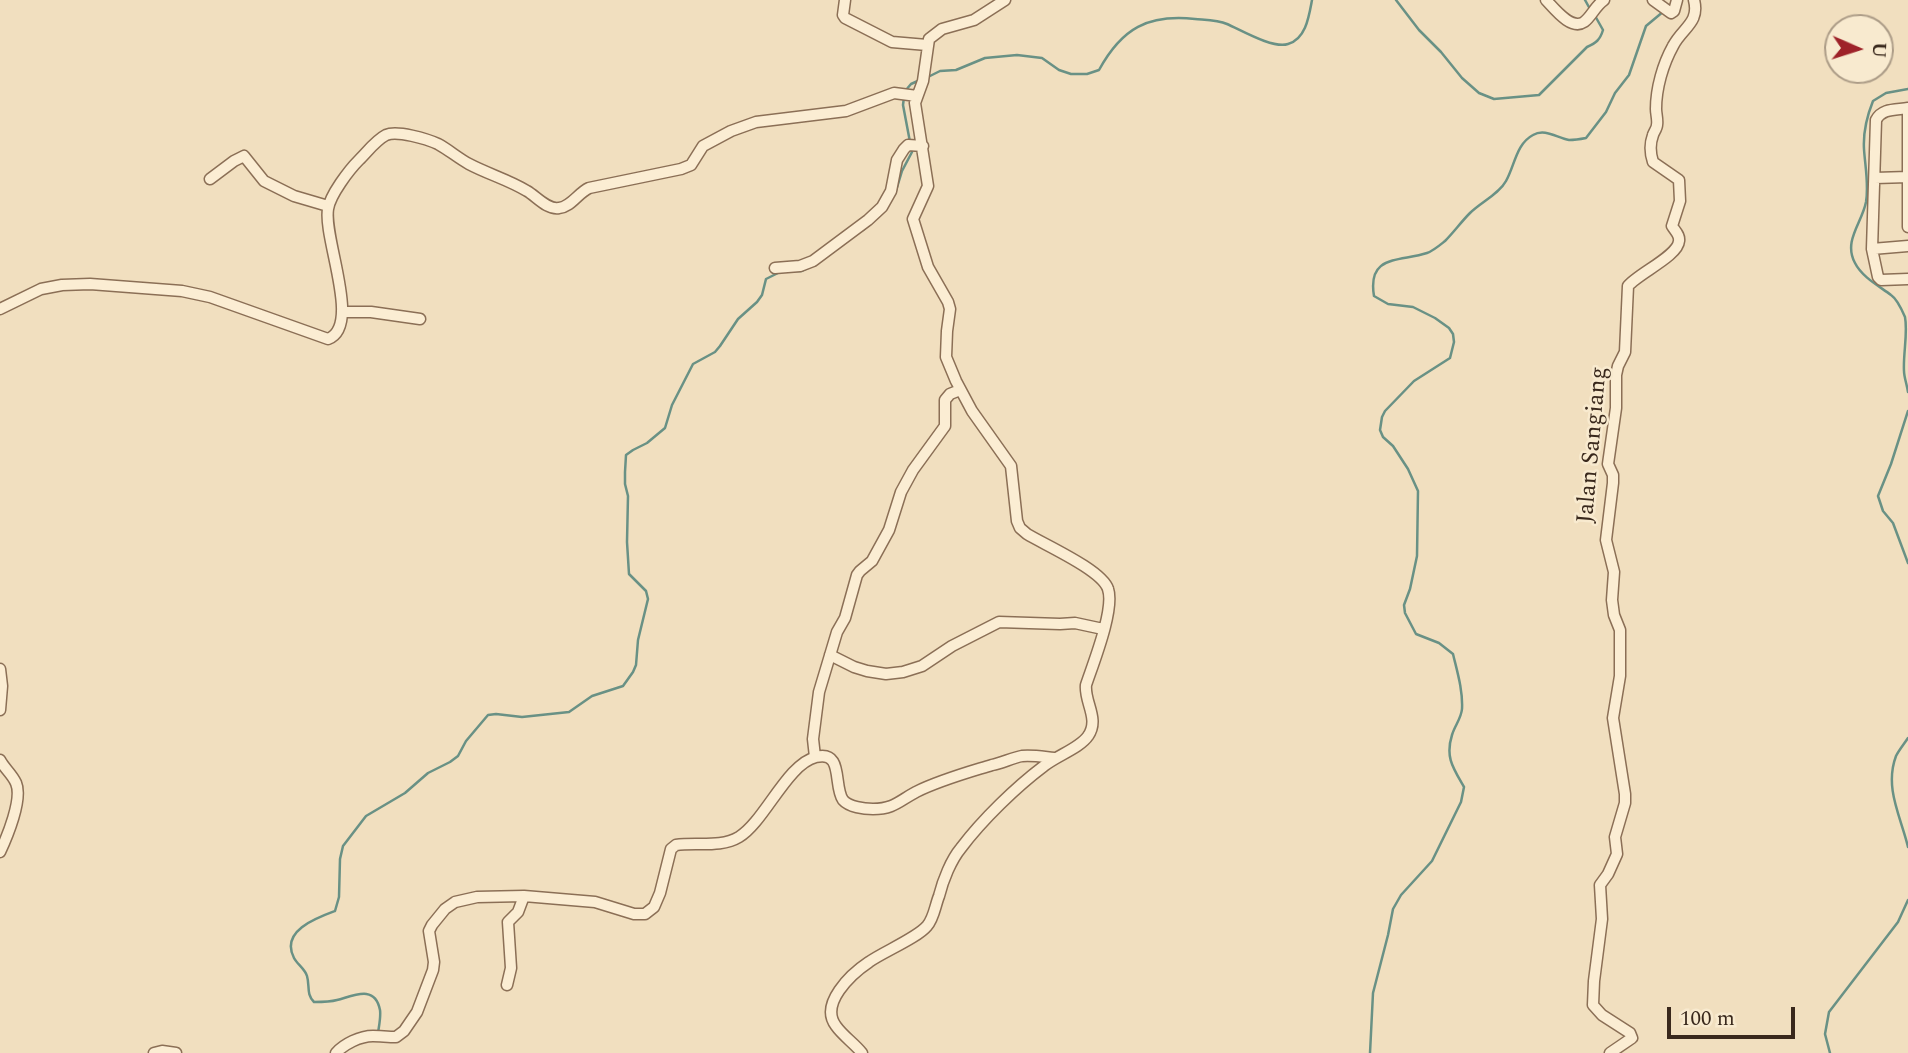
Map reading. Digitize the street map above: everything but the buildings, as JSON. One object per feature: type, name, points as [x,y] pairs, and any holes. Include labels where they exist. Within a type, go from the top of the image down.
[{"type":"street","points":[[845,0],[845,18],[892,41],[927,45]]},
{"type":"street","points":[[862,1053],[835,1026],[831,1015],[834,998],[844,984],[867,963],[927,926],[959,849],[986,818],[1041,768],[1088,737],[1092,715],[1085,692],[1086,685],[1108,615],[1107,586],[1094,573],[1020,528],[1011,466],[972,411],[946,357],[950,309],[928,267],[913,219],[928,186],[916,145],[914,96],[924,75],[929,40],[942,29],[974,20],[1005,0]]},
{"type":"street","points":[[1546,0],[1569,22],[1578,24],[1583,23],[1604,0]]},
{"type":"street","points":[[1653,0],[1667,11],[1674,11],[1677,0]]},
{"type":"street","name":"Jalan Sangiang","points":[[1610,1053],[1632,1038],[1630,1033],[1602,1015],[1593,1005],[1602,919],[1600,885],[1617,854],[1616,828],[1625,803],[1613,718],[1620,676],[1620,630],[1614,615],[1614,572],[1606,540],[1613,483],[1608,464],[1616,408],[1616,375],[1625,352],[1628,286],[1641,273],[1672,254],[1679,245],[1678,235],[1672,226],[1679,201],[1678,180],[1653,162],[1651,146],[1657,127],[1656,108],[1660,80],[1673,45],[1694,19],[1694,0]]},
{"type":"street","points":[[0,309],[41,289],[62,285],[90,284],[174,290],[210,297],[328,339],[339,330],[343,312],[329,233],[328,206],[353,167],[385,136],[391,134],[413,137],[439,144],[469,164],[528,191],[550,207],[559,208],[568,205],[589,188],[691,165],[703,146],[756,122],[846,111],[894,93],[914,96]]},
{"type":"street","points":[[1908,227],[1908,108],[1885,111],[1876,120],[1872,249],[1881,280],[1908,279]]},
{"type":"street","points":[[775,268],[800,267],[813,261],[868,220],[881,207],[891,191],[897,160],[904,149],[916,145]]},
{"type":"street","points":[[210,179],[244,156],[268,183],[295,196],[328,206]]},
{"type":"street","points":[[1875,178],[1908,177]]},
{"type":"street","points":[[1872,249],[1908,246]]},
{"type":"street","points":[[343,312],[371,312],[420,319]]},
{"type":"street","points":[[815,757],[813,739],[818,692],[837,632],[845,618],[857,575],[872,561],[888,530],[901,492],[913,470],[945,426],[945,400],[961,390]]},
{"type":"street","points":[[830,655],[854,667],[886,674],[910,671],[922,666],[952,646],[999,622],[1069,623],[1103,629]]},
{"type":"street","points":[[0,669],[0,710]]},
{"type":"street","points":[[336,1053],[342,1046],[364,1037],[396,1037],[404,1031],[424,997],[434,962],[429,931],[445,909],[455,902],[477,897],[524,896],[595,902],[634,914],[645,914],[654,907],[660,893],[671,849],[676,845],[726,842],[739,837],[756,822],[792,774],[815,757],[828,758],[834,762],[839,789],[846,803],[869,809],[889,808],[914,793],[949,778],[1022,757],[1054,758]]},
{"type":"street","points":[[0,760],[15,780],[18,789],[14,814],[0,852]]},
{"type":"street","points":[[507,985],[511,968],[508,922],[518,912],[524,896]]},
{"type":"street","points":[[154,1053],[176,1053]]},
{"type":"waterway","points":[[926,78],[940,71],[956,70],[985,58],[1017,55],[1042,58],[1059,70],[1071,74],[1087,74],[1099,70],[1127,34],[1138,27],[1163,19],[1220,22],[1274,44],[1288,44],[1303,32],[1312,0]]},
{"type":"waterway","points":[[1396,0],[1462,78],[1479,93],[1494,99],[1539,95],[1587,47],[1599,39],[1603,30],[1594,14]]},
{"type":"waterway","points":[[1585,0],[1590,9]]},
{"type":"waterway","points":[[1370,1053],[1373,993],[1393,909],[1401,895],[1432,861],[1461,802],[1464,787],[1454,768],[1449,750],[1462,709],[1461,688],[1453,654],[1439,643],[1416,634],[1405,613],[1404,605],[1417,556],[1418,491],[1408,469],[1380,430],[1385,411],[1414,381],[1450,358],[1453,334],[1435,318],[1413,307],[1388,304],[1374,296],[1373,282],[1381,266],[1388,262],[1427,253],[1445,241],[1470,213],[1503,186],[1519,149],[1527,139],[1538,133],[1569,140],[1586,138],[1629,75],[1646,26],[1664,11]]},
{"type":"waterway","points":[[906,90],[920,80]]},
{"type":"waterway","points":[[1908,89],[1886,93],[1873,101],[1864,136],[1866,202],[1851,247],[1858,268],[1893,297],[1905,317],[1904,371],[1908,392]]},
{"type":"waterway","points":[[904,97],[910,142]]},
{"type":"waterway","points":[[895,194],[902,171],[912,152],[911,148]]},
{"type":"waterway","points":[[863,230],[881,214]]},
{"type":"waterway","points":[[788,271],[802,271],[812,266]]},
{"type":"waterway","points":[[378,1033],[380,1010],[377,1002],[368,994],[314,1002],[309,993],[306,973],[294,958],[292,940],[302,927],[335,911],[339,897],[343,846],[366,816],[405,793],[428,773],[458,756],[466,741],[488,715],[522,717],[569,712],[592,696],[623,686],[636,665],[638,640],[648,599],[646,591],[629,574],[626,455],[665,428],[672,405],[693,364],[715,352],[738,319],[762,295],[766,279],[782,271]]},
{"type":"waterway","points":[[1908,411],[1878,496],[1883,511],[1893,523],[1908,563]]},
{"type":"waterway","points":[[1908,738],[1896,756],[1892,780],[1895,802],[1908,847]]},
{"type":"waterway","points":[[1830,1053],[1825,1034],[1829,1012],[1898,922],[1908,900]]}]
